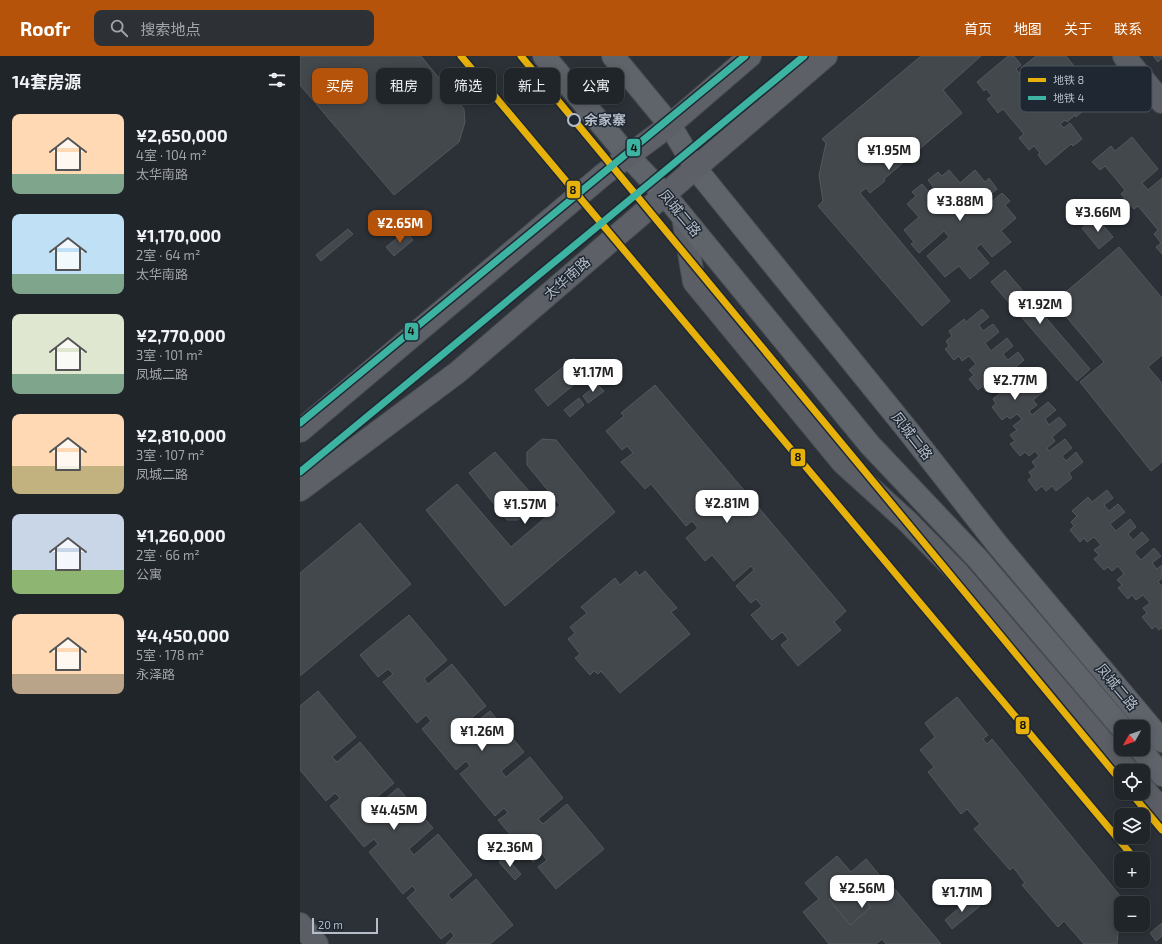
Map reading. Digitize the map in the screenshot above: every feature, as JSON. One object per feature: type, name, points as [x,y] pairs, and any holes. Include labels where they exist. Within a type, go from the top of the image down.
[{"type":"main road","name":"凤城二路","points":[[544,56],[628,156],[684,217],[870,445],[978,558],[1115,720]]},
{"type":"main road","name":"凤城二路","points":[[613,56],[670,125],[696,169],[906,428],[997,544],[1162,741]]},
{"type":"main road","points":[[300,430],[598,179],[670,125],[750,56]]},
{"type":"main road","name":"太华南路","points":[[300,490],[458,372],[826,56]]},
{"type":"main road","points":[[1146,756],[1162,775]]},
{"type":"street","points":[[1124,56],[1132,66]]},
{"type":"street","points":[[1152,90],[1162,102]]},
{"type":"street","points":[[684,217],[694,282],[842,462],[906,521],[958,574],[1122,764]]},
{"type":"street","points":[[1150,796],[1162,810]]},
{"type":"street","points":[[300,924],[317,944]]},
{"type":"building","points":[[300,56],[421,56],[431,68],[376,68],[376,104],[432,104],[432,70],[440,79],[440,104],[460,104],[464,109],[465,122],[459,142],[394,195],[316,104],[368,104],[368,68],[312,68],[312,99],[300,85]]},
{"type":"building","points":[[921,56],[981,56],[943,90],[962,113],[884,179],[885,181],[870,193],[866,188],[860,193],[950,301],[922,326],[818,206],[823,201],[819,175],[826,143],[822,139]]},
{"type":"building","points":[[1008,56],[1014,56],[1021,65],[1016,69],[1019,73],[1020,72],[1020,112],[1082,112],[1076,117],[1075,115],[1067,122],[1065,120],[1060,124],[1064,128],[1070,123],[1082,139],[1073,146],[1071,144],[1046,165],[1038,155],[1040,153],[1034,146],[1029,150],[1019,138],[1024,134],[1003,109],[998,113],[987,99],[992,96],[986,89],[984,91],[977,82]]},
{"type":"building","points":[[1036,56],[1066,56],[1074,66],[1024,66]]},
{"type":"building","points":[[1153,56],[1162,56],[1162,58],[1158,62]]},
{"type":"building","points":[[1132,137],[1158,169],[1142,183],[1148,190],[1162,178],[1162,254],[1156,247],[1161,243],[1154,234],[1158,230],[1138,206],[1134,209],[1121,194],[1125,190],[1105,166],[1100,170],[1092,162],[1111,146],[1115,151]]},
{"type":"building","points":[[949,170],[960,183],[975,170],[985,182],[989,178],[997,189],[972,210],[976,215],[1002,193],[1010,201],[1005,205],[1016,218],[1001,231],[1011,242],[992,257],[981,244],[976,248],[989,263],[970,279],[959,266],[945,277],[927,256],[949,237],[944,231],[919,253],[911,244],[914,242],[904,230],[919,217],[907,204],[916,196],[912,192],[922,184],[937,202],[942,198],[928,180],[938,172],[942,176]]},
{"type":"building","points":[[1096,217],[1113,237],[1099,249],[1082,228]]},
{"type":"building","points":[[348,229],[353,234],[321,261],[316,255]]},
{"type":"building","points":[[406,231],[413,240],[394,256],[386,247]]},
{"type":"building","points":[[1119,247],[1162,298],[1162,355],[1148,367],[1162,383],[1162,462],[1151,471],[1080,382],[1104,362],[1054,302]]},
{"type":"building","points":[[1005,270],[1090,369],[1077,381],[991,282]]},
{"type":"building","points":[[982,309],[989,317],[979,325],[983,331],[993,324],[999,332],[985,343],[991,351],[1007,338],[1013,346],[1003,354],[1008,360],[1018,352],[1024,360],[1009,373],[1015,380],[1030,367],[1036,375],[1026,383],[1031,389],[1042,381],[1048,388],[1033,400],[1037,405],[1029,411],[1032,415],[1048,402],[1056,410],[1045,419],[1049,425],[1059,417],[1066,425],[1052,437],[1055,441],[1047,448],[1049,451],[1065,439],[1072,448],[1062,456],[1066,461],[1076,452],[1083,462],[1069,473],[1072,478],[1056,491],[1052,486],[1046,491],[1042,486],[1036,491],[1028,480],[1032,477],[1029,472],[1036,467],[1032,462],[1039,456],[1035,451],[1029,456],[1025,452],[1020,456],[1010,444],[1015,441],[1010,435],[1017,430],[1013,426],[1022,419],[1017,414],[1010,419],[1007,416],[1002,420],[992,407],[996,404],[993,399],[1000,393],[993,385],[986,392],[982,386],[978,390],[969,379],[974,375],[969,370],[976,364],[969,356],[962,361],[959,356],[954,360],[945,349],[949,346],[946,341],[952,336],[949,331],[964,319],[966,322]]},
{"type":"building","points":[[574,358],[587,374],[548,406],[535,390]]},
{"type":"building","points":[[597,384],[604,391],[588,403],[583,396]]},
{"type":"building","points":[[655,385],[846,611],[834,622],[841,630],[798,666],[781,645],[788,639],[782,632],[772,640],[751,615],[762,606],[756,599],[751,603],[736,586],[754,570],[751,566],[734,581],[712,555],[705,561],[686,538],[698,528],[692,521],[686,526],[651,484],[645,489],[621,462],[633,453],[627,446],[622,450],[606,431],[624,416],[621,413]]},
{"type":"building","points":[[579,398],[584,405],[570,417],[564,410]]},
{"type":"building","points":[[542,439],[556,440],[615,512],[505,606],[426,510],[457,484],[511,547],[560,505],[527,465],[527,452]]},
{"type":"building","points":[[495,452],[534,497],[532,509],[518,520],[507,520],[469,473]]},
{"type":"building","points":[[1107,490],[1113,498],[1104,505],[1109,511],[1118,504],[1125,512],[1110,524],[1116,531],[1130,519],[1136,527],[1128,534],[1133,540],[1142,532],[1149,540],[1134,552],[1141,560],[1154,548],[1161,556],[1152,563],[1157,569],[1162,565],[1162,578],[1158,582],[1162,586],[1162,628],[1159,630],[1156,626],[1152,629],[1142,617],[1147,613],[1143,608],[1150,603],[1143,595],[1136,600],[1132,595],[1128,599],[1118,588],[1122,585],[1117,580],[1124,574],[1118,566],[1112,571],[1108,567],[1104,570],[1094,559],[1099,555],[1094,550],[1101,545],[1094,537],[1087,542],[1084,538],[1080,542],[1070,530],[1074,526],[1071,522],[1077,516],[1072,511],[1088,497],[1092,502]]},
{"type":"building","points":[[360,523],[411,584],[300,676],[300,573]]},
{"type":"building","points":[[636,571],[639,576],[645,571],[677,608],[671,612],[690,634],[620,693],[601,671],[598,674],[594,671],[590,675],[575,658],[580,654],[568,639],[575,633],[570,627],[587,613],[581,607],[615,578],[620,585]]},
{"type":"building","points":[[409,615],[447,660],[424,679],[428,684],[452,664],[486,706],[463,725],[466,730],[490,711],[524,752],[501,771],[506,777],[530,757],[563,798],[538,819],[543,824],[567,804],[604,849],[556,889],[538,867],[547,860],[542,854],[533,862],[498,820],[508,813],[504,808],[495,816],[460,774],[470,766],[466,761],[456,770],[422,729],[431,721],[426,715],[417,723],[383,682],[393,674],[388,669],[378,677],[360,655]]},
{"type":"building","points":[[318,691],[356,737],[332,757],[337,762],[360,742],[394,783],[371,802],[375,807],[398,788],[433,828],[409,849],[414,855],[438,834],[472,875],[448,895],[452,900],[476,879],[513,925],[490,944],[446,944],[454,936],[451,931],[441,939],[407,898],[416,890],[412,886],[403,894],[369,852],[378,844],[374,839],[364,847],[330,806],[340,798],[335,793],[326,801],[300,770],[300,706]]},
{"type":"building","points":[[957,697],[988,735],[983,739],[987,744],[992,739],[1120,896],[1114,896],[1114,932],[1118,932],[1117,944],[1084,944],[1064,921],[1058,927],[1022,885],[1025,883],[1013,867],[1010,870],[974,829],[980,824],[967,809],[961,814],[928,772],[934,767],[920,750],[935,737],[925,723]]},
{"type":"building","points":[[505,856],[521,874],[515,880],[499,862]]},
{"type":"building","points":[[837,856],[851,872],[866,859],[892,890],[894,888],[941,944],[886,944],[882,939],[876,944],[829,944],[803,912],[819,899],[805,883]],"holes":[[[850,881],[871,907],[850,925],[829,899]]]},
{"type":"building","points":[[850,881],[871,907],[850,925],[829,899]]},
{"type":"building","points":[[972,897],[980,906],[952,929],[945,920]]},
{"type":"building","points":[[1162,923],[1162,936],[1156,941],[1150,933]]},
{"type":"metro line","name":"8","points":[[461,56],[1129,852]]},
{"type":"metro line","name":"8","points":[[521,56],[1114,773]]},
{"type":"metro line","name":"4","points":[[300,423],[745,56]]},
{"type":"metro line","name":"4","points":[[300,472],[804,56]]},
{"type":"metro line","name":"8","points":[[1137,800],[1162,830]]},
{"type":"place","name":"余家寨","points":[[574,120]]}]
